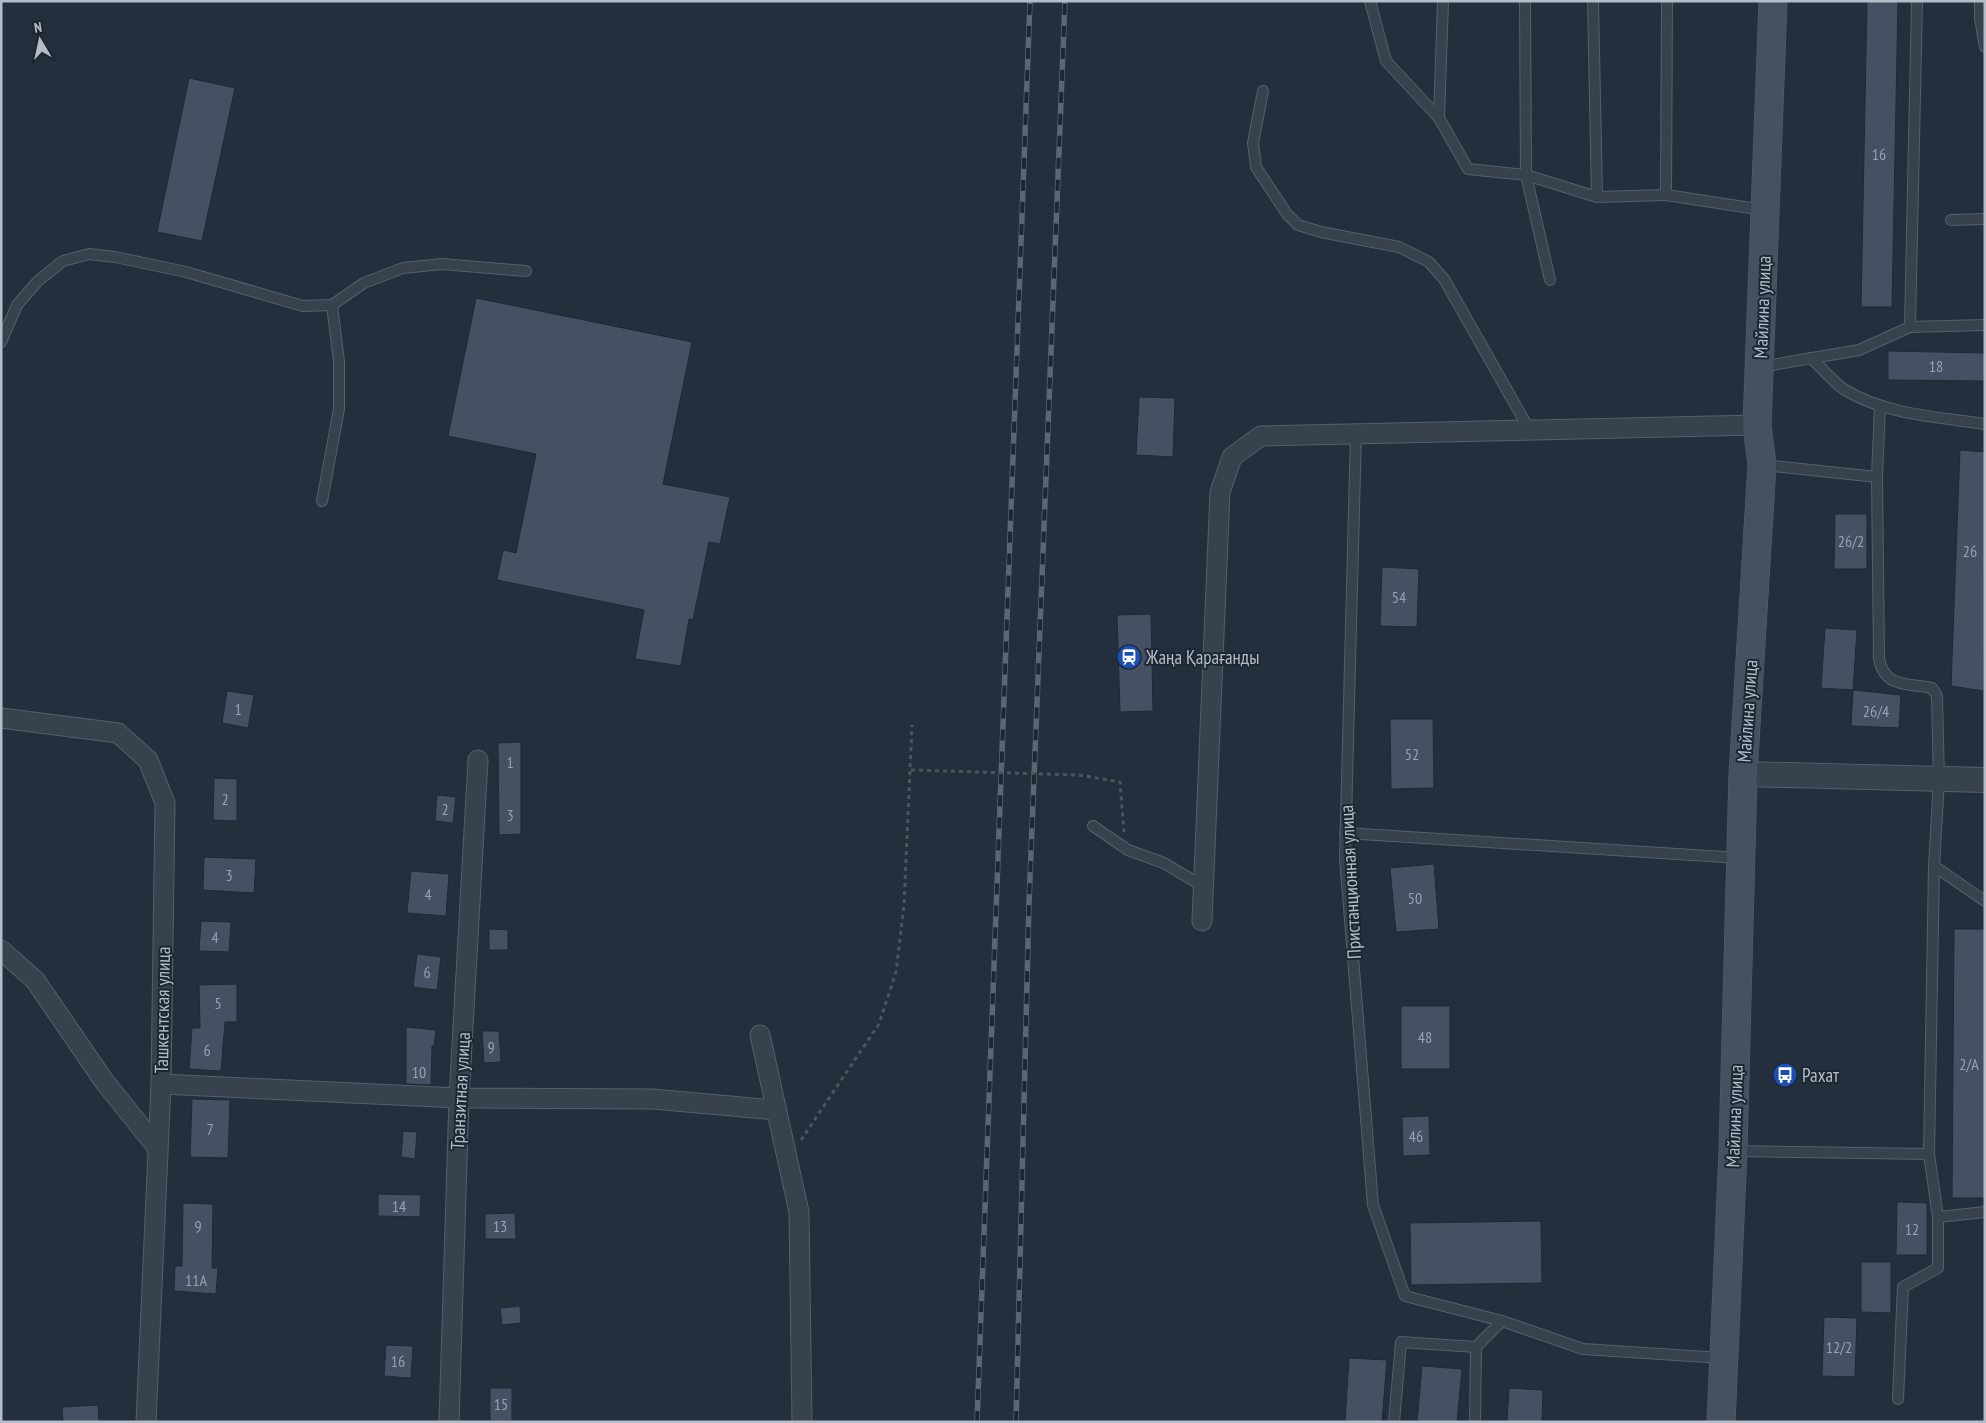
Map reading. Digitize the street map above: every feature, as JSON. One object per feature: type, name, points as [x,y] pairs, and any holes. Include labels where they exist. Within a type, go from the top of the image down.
[{"type":"main road","name":"Майлина улица","points":[[1721,1422],[1733,1152],[1743,774],[1762,465],[1757,425],[1773,1]]},
{"type":"street","points":[[1202,921],[1220,492],[1232,457],[1261,436],[1356,432],[1757,425]]},
{"type":"street","name":"Ташкентская улица","points":[[1,718],[118,733],[148,760],[165,803],[161,1084],[156,1146],[146,1422]]},
{"type":"street","name":"Транзитная улица","points":[[449,1422],[459,1098],[478,760]]},
{"type":"street","points":[[1743,774],[1985,780]]},
{"type":"street","points":[[1,950],[35,980],[104,1082],[156,1146]]},
{"type":"street","points":[[760,1035],[799,1212],[802,1422]]},
{"type":"street","points":[[161,1084],[459,1098],[653,1099],[776,1110]]},
{"type":"lane","points":[[1370,1],[1386,61],[1439,118],[1468,169],[1526,175],[1597,197],[1666,195],[1765,210]]},
{"type":"lane","points":[[1439,118],[1443,1]]},
{"type":"lane","points":[[1525,1],[1526,175],[1550,280]]},
{"type":"lane","points":[[1593,1],[1597,197]]},
{"type":"lane","points":[[1666,195],[1667,1]]},
{"type":"lane","points":[[1910,327],[1917,1]]},
{"type":"lane","points":[[1980,1],[1980,18],[1985,46]]},
{"type":"lane","points":[[1263,91],[1253,143],[1256,167],[1287,214],[1298,225],[1321,232],[1399,247],[1430,262],[1444,279],[1529,429]]},
{"type":"lane","points":[[1951,220],[1985,219]]},
{"type":"lane","points":[[1,342],[17,305],[38,281],[63,261],[89,254],[115,257],[186,272],[303,306],[332,305],[364,283],[404,268],[442,264],[526,271]]},
{"type":"lane","points":[[322,501],[339,409],[339,362],[332,305]]},
{"type":"lane","points":[[1760,367],[1859,350],[1910,327],[1985,325]]},
{"type":"lane","points":[[1811,358],[1844,390],[1880,406],[1903,412],[1985,424]]},
{"type":"lane","points":[[1880,406],[1877,477],[1879,658],[1881,670],[1892,681],[1932,688],[1937,696],[1940,780],[1934,866],[1929,1154],[1938,1217],[1938,1268],[1903,1287],[1898,1399]]},
{"type":"lane","name":"Пристанционная улица","points":[[1356,432],[1345,858],[1373,1205],[1405,1296],[1502,1321]]},
{"type":"lane","points":[[1762,465],[1877,477]]},
{"type":"lane","points":[[1093,826],[1128,850],[1164,863],[1204,887]]},
{"type":"lane","points":[[1345,833],[1741,858]]},
{"type":"lane","points":[[1934,866],[1985,902]]},
{"type":"lane","points":[[1733,1152],[1929,1154]]},
{"type":"lane","points":[[1938,1217],[1985,1212]]},
{"type":"lane","points":[[1475,1422],[1476,1347],[1502,1321],[1583,1349],[1724,1358]]},
{"type":"lane","points":[[1394,1422],[1401,1342],[1476,1347]]},
{"type":"path","points":[[787,1161],[879,1024],[897,962],[904,904],[912,725]]},
{"type":"path","points":[[911,770],[1079,775],[1120,782],[1128,850]]},
{"type":"building","points":[[1867,1],[1898,1],[1892,307],[1861,307]]},
{"type":"building","points":[[189,78],[235,88],[202,241],[157,232]]},
{"type":"building","points":[[476,298],[692,342],[663,484],[730,497],[720,544],[709,542],[693,620],[689,619],[681,666],[635,659],[644,610],[497,580],[503,550],[516,553],[536,454],[448,436]]},
{"type":"building","points":[[1888,351],[1985,353],[1985,381],[1888,380]]},
{"type":"building","points":[[1139,397],[1175,398],[1173,457],[1136,455]]},
{"type":"building","points":[[1960,450],[1985,452],[1984,691],[1951,686]]},
{"type":"building","points":[[1835,514],[1867,514],[1867,569],[1834,569]]},
{"type":"building","points":[[1382,567],[1419,569],[1417,627],[1380,626]]},
{"type":"building","points":[[1151,614],[1153,711],[1120,712],[1117,615]]},
{"type":"building","points":[[1825,628],[1857,630],[1853,690],[1821,688]]},
{"type":"building","points":[[1853,690],[1901,695],[1899,728],[1851,726]]},
{"type":"building","points":[[227,691],[254,695],[248,728],[222,723]]},
{"type":"building","points":[[1390,719],[1433,719],[1434,788],[1391,789]]},
{"type":"building","points":[[521,742],[521,834],[499,835],[498,743]]},
{"type":"building","points":[[214,778],[237,779],[237,821],[213,820]]},
{"type":"building","points":[[437,795],[456,797],[453,823],[435,821]]},
{"type":"building","points":[[204,857],[256,859],[254,893],[203,890]]},
{"type":"building","points":[[1434,864],[1439,929],[1396,932],[1390,868]]},
{"type":"building","points":[[411,871],[449,874],[446,916],[407,913]]},
{"type":"building","points":[[201,921],[231,922],[229,952],[199,951]]},
{"type":"building","points":[[489,929],[508,930],[508,950],[489,950]]},
{"type":"building","points":[[1954,929],[1985,929],[1985,1198],[1952,1198]]},
{"type":"building","points":[[417,954],[441,957],[437,990],[413,987]]},
{"type":"building","points":[[237,984],[237,1022],[225,1022],[221,1071],[189,1069],[192,1028],[200,1028],[199,985]]},
{"type":"building","points":[[1401,1006],[1450,1006],[1450,1069],[1401,1069]]},
{"type":"building","points":[[406,1027],[436,1030],[434,1046],[432,1046],[431,1085],[406,1084]]},
{"type":"building","points":[[482,1031],[499,1031],[501,1062],[484,1063]]},
{"type":"building","points":[[192,1099],[230,1100],[228,1158],[190,1157]]},
{"type":"building","points":[[1429,1116],[1430,1155],[1403,1156],[1402,1117]]},
{"type":"building","points":[[403,1131],[417,1132],[415,1159],[401,1157]]},
{"type":"building","points":[[378,1194],[421,1195],[420,1217],[378,1216]]},
{"type":"building","points":[[1897,1202],[1927,1203],[1927,1255],[1896,1255]]},
{"type":"building","points":[[183,1203],[213,1204],[212,1268],[218,1268],[216,1294],[174,1291],[175,1266],[182,1266]]},
{"type":"building","points":[[515,1213],[516,1239],[485,1239],[485,1214]]},
{"type":"building","points":[[1541,1221],[1542,1283],[1411,1285],[1410,1223]]},
{"type":"building","points":[[1861,1262],[1891,1262],[1891,1313],[1861,1312]]},
{"type":"building","points":[[520,1306],[521,1323],[502,1325],[500,1308]]},
{"type":"building","points":[[1824,1317],[1857,1318],[1855,1377],[1822,1376]]},
{"type":"building","points":[[386,1345],[413,1346],[411,1378],[384,1376]]},
{"type":"building","points":[[1349,1358],[1387,1360],[1382,1422],[1345,1422]]},
{"type":"building","points":[[1422,1366],[1462,1369],[1457,1422],[1417,1422]]},
{"type":"building","points":[[490,1388],[512,1388],[512,1421],[490,1421]]},
{"type":"building","points":[[1509,1388],[1543,1390],[1542,1422],[1507,1422]]},
{"type":"building","points":[[98,1405],[99,1422],[63,1422],[62,1407]]},
{"type":"railway","points":[[977,1422],[1030,1]]},
{"type":"railway","points":[[1016,1422],[1029,903],[1065,1]]},
{"type":"place","name":"Жаңа Қарағанды","points":[[1129,657]]},
{"type":"place","name":"Рахат","points":[[1785,1075]]}]
